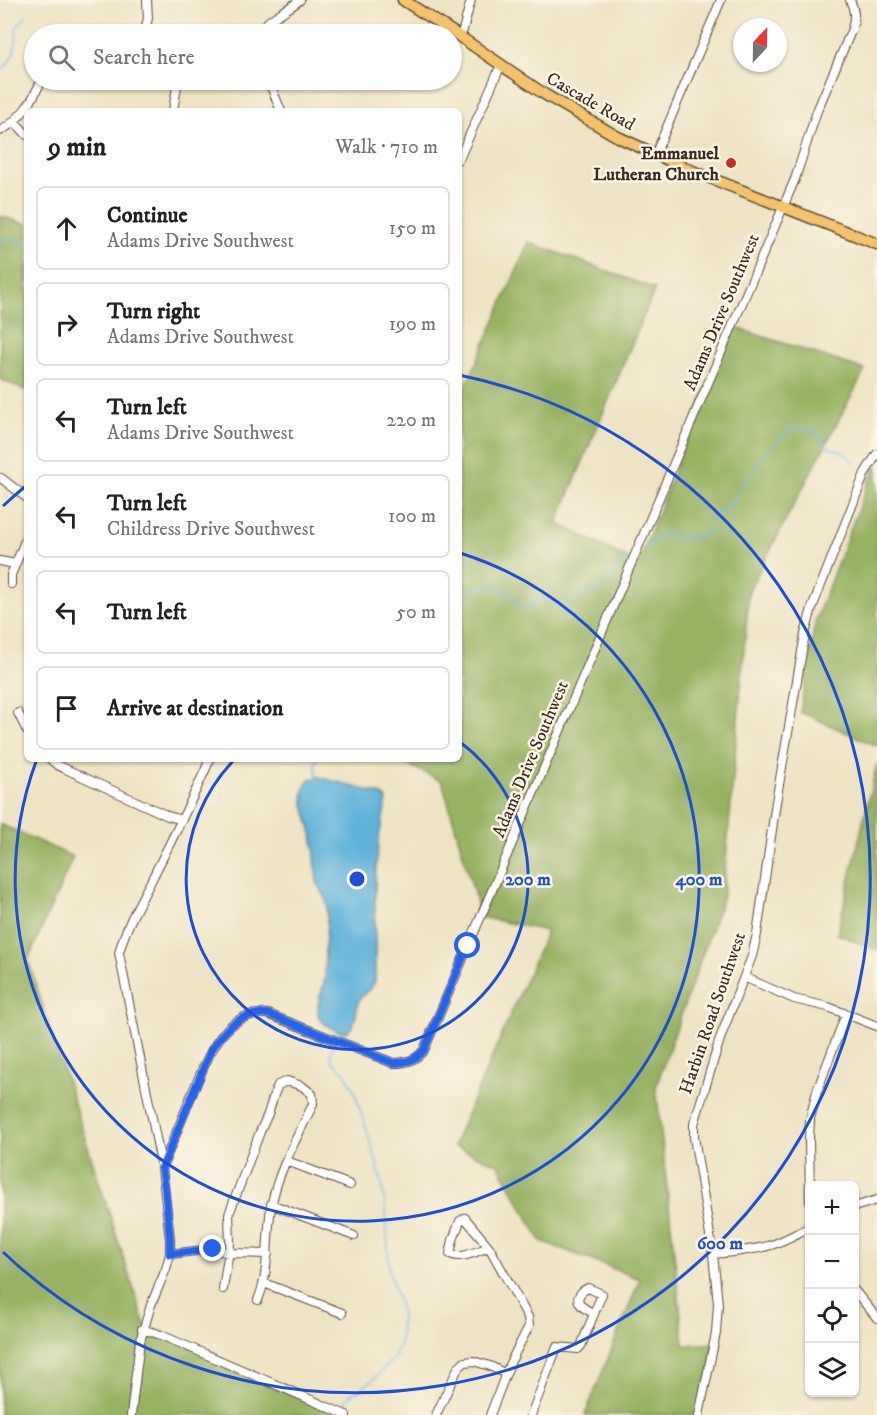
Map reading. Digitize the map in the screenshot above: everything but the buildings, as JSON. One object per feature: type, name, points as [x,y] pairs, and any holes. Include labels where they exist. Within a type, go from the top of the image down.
[{"type":"main road","name":"Cascade Road","points":[[403,0],[440,24]]},
{"type":"main road","name":"Cascade Road","points":[[462,38],[579,116],[618,137],[656,155],[877,244]]},
{"type":"street","points":[[146,24],[147,0]]},
{"type":"street","points":[[264,24],[300,0]]},
{"type":"street","points":[[462,30],[471,0]]},
{"type":"street","points":[[656,155],[722,0]]},
{"type":"street","name":"Adams Drive Southwest","points":[[162,1168],[211,1050],[226,1030],[247,1016],[257,1013],[268,1014],[393,1063],[411,1061],[424,1050],[795,179],[817,111],[852,29],[854,10],[850,0]]},
{"type":"street","points":[[462,152],[501,65]]},
{"type":"street","points":[[25,108],[36,90]]},
{"type":"street","points":[[172,108],[176,90]]},
{"type":"street","points":[[272,90],[280,108]]},
{"type":"street","points":[[0,132],[24,109]]},
{"type":"street","points":[[14,121],[24,132]]},
{"type":"street","name":"Harbin Road Southwest","points":[[699,1415],[716,1333],[718,1304],[694,1124],[721,1036],[752,956],[776,802],[805,634],[812,608],[865,473],[877,454]]},
{"type":"street","points":[[1,478],[24,496]]},
{"type":"street","points":[[11,584],[11,574],[24,543]]},
{"type":"street","points":[[0,561],[15,564]]},
{"type":"street","points":[[18,713],[24,725]]},
{"type":"street","points":[[54,762],[168,816],[182,820]]},
{"type":"street","points":[[131,1415],[142,1329],[170,1254],[162,1168],[119,953],[137,909],[209,762]]},
{"type":"street","points":[[744,977],[794,999],[828,1007],[877,1026]]},
{"type":"street","points":[[808,1181],[810,1119],[817,1091],[846,1014]]},
{"type":"street","points":[[223,1289],[229,1253],[229,1214],[278,1085],[287,1081],[302,1086],[312,1094],[313,1104],[279,1178],[272,1204],[264,1283],[258,1300]]},
{"type":"street","points":[[287,1161],[350,1185]]},
{"type":"street","points":[[859,1206],[877,1200]]},
{"type":"street","points":[[272,1204],[354,1236]]},
{"type":"street","points":[[489,1247],[463,1256],[450,1254],[460,1221],[465,1218],[489,1247],[528,1317],[529,1326],[506,1374],[490,1415]]},
{"type":"street","points":[[713,1254],[770,1245],[805,1230]]},
{"type":"street","points":[[170,1254],[213,1249],[229,1253],[268,1254]]},
{"type":"street","points":[[264,1283],[342,1313]]},
{"type":"street","points":[[859,1295],[877,1318]]},
{"type":"street","points":[[531,1415],[557,1347],[578,1349],[594,1313]]},
{"type":"street","points":[[142,1329],[161,1335],[346,1415]]},
{"type":"street","points":[[436,1415],[458,1368],[465,1362],[473,1361],[506,1374]]},
{"type":"green space","points":[[0,216],[24,223],[24,390],[0,379]]},
{"type":"green space","points":[[529,242],[655,289],[557,523],[638,564],[731,326],[865,370],[749,590],[723,896],[656,1086],[684,1345],[715,1343],[699,1415],[585,1415],[640,1279],[541,1241],[498,1164],[453,1146],[547,931],[481,917],[442,781],[402,762],[462,762],[462,395]]},
{"type":"green space","points":[[877,465],[877,746],[800,712],[815,622]]},
{"type":"green space","points":[[877,763],[877,950],[837,934]]},
{"type":"green space","points":[[0,824],[73,857],[28,960],[145,1325],[349,1415],[0,1415]]},
{"type":"water","points":[[319,777],[384,796],[387,800],[379,836],[375,879],[375,981],[358,1002],[354,1024],[348,1031],[343,1032],[328,1026],[318,1014],[325,978],[327,910],[325,896],[317,882],[312,833],[303,799],[307,781]]},
{"type":"waterway","points":[[0,71],[12,57],[16,46],[16,28],[26,16]]},
{"type":"waterway","points":[[0,242],[13,239],[24,242]]},
{"type":"waterway","points":[[646,545],[650,546],[665,534],[692,538],[708,533],[716,513],[726,510],[768,449],[791,429],[813,429],[827,447],[843,452],[854,462]]},
{"type":"waterway","points":[[871,473],[877,472]]},
{"type":"waterway","points":[[462,599],[477,589],[492,587],[503,590],[520,608],[528,610],[537,602],[549,601],[563,611],[576,597],[592,592],[607,583],[626,557]]},
{"type":"waterway","points":[[316,762],[317,777]]},
{"type":"waterway","points":[[338,1038],[340,1031]]},
{"type":"waterway","points":[[334,1044],[331,1060],[344,1072],[353,1087],[376,1160],[386,1211],[389,1270],[401,1311],[400,1343],[394,1358],[376,1377],[359,1391],[351,1394],[344,1407]]},
{"type":"place","name":"Emmanuel Lutheran Church","points":[[731,163]]},
{"type":"route","points":[[213,1249],[170,1254],[162,1168],[211,1050],[226,1030],[247,1016],[257,1013],[268,1014],[393,1063],[411,1061],[424,1050],[468,946]]}]
